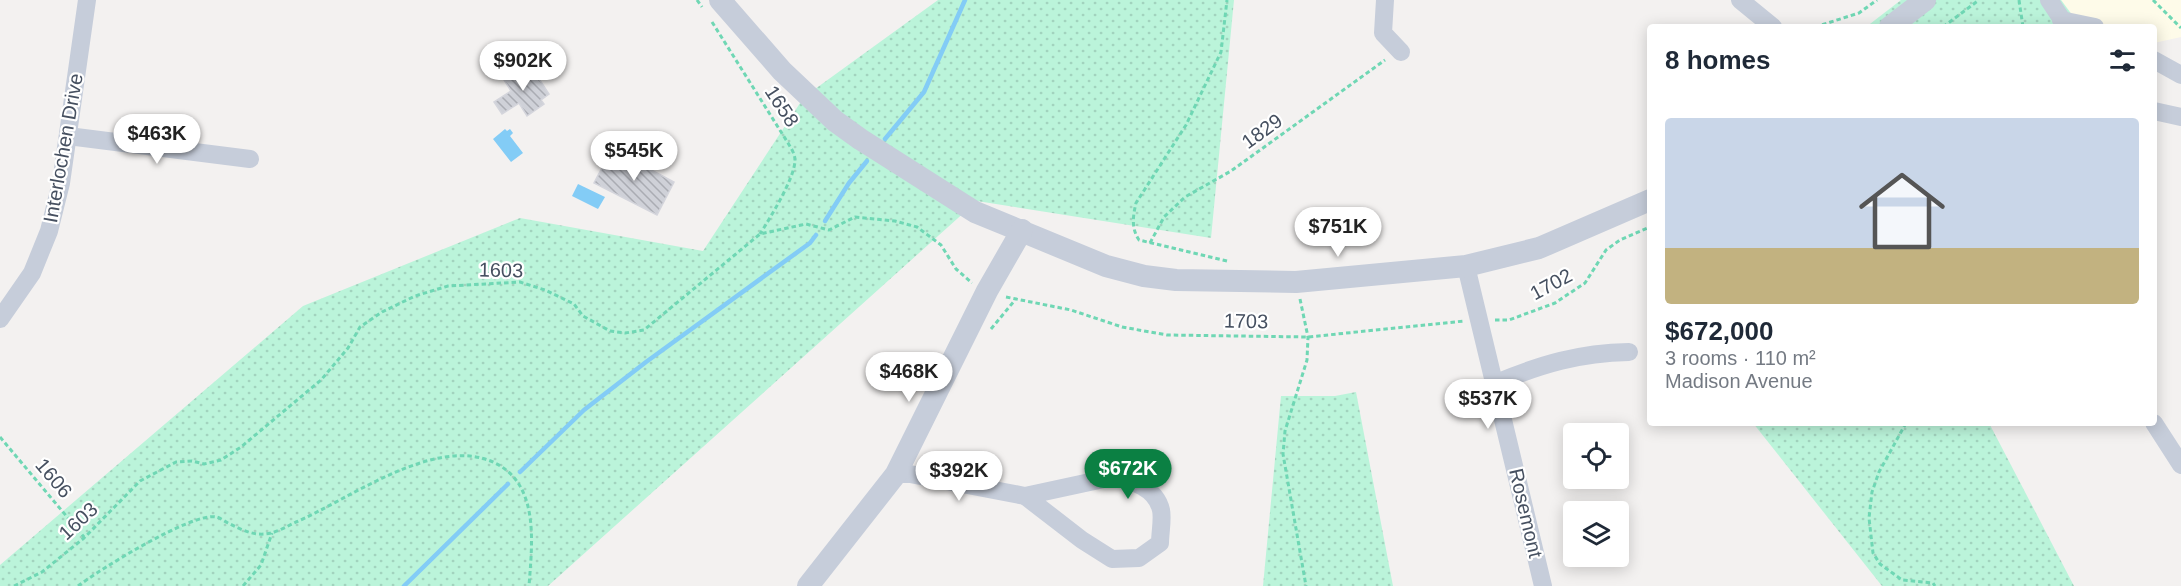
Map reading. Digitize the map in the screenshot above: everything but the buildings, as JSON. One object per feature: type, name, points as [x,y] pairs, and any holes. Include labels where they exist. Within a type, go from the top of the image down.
[{"type":"street","name":"Interlochen Drive","points":[[0,319],[32,273],[49,231],[61,183],[87,0]]},
{"type":"street","points":[[1385,0],[1383,33],[1401,52]]},
{"type":"street","points":[[1740,0],[1769,24]]},
{"type":"street","points":[[2049,0],[2064,24]]},
{"type":"street","points":[[1894,24],[1922,3]]},
{"type":"street","points":[[712,10],[835,121],[975,212],[1106,267],[1144,276],[1176,280],[1296,282],[1466,266],[1539,248],[1647,201]]},
{"type":"street","points":[[2157,62],[2181,75]]},
{"type":"street","points":[[2157,112],[2181,117]]},
{"type":"street","points":[[68,136],[250,159]]},
{"type":"street","points":[[808,586],[896,474],[987,291],[1022,230]]},
{"type":"street","name":"Rosemont","points":[[1466,266],[1543,586]]},
{"type":"street","points":[[1496,383],[1528,369],[1561,360],[1597,353],[1629,352]]},
{"type":"street","points":[[2156,426],[2181,465]]},
{"type":"street","points":[[896,474],[910,474],[1025,496],[1113,477],[1132,481],[1154,494],[1162,511],[1160,543],[1139,558],[1112,559],[1082,540],[1025,496]]},
{"type":"path","name":"1658","points":[[697,0],[712,10],[795,158],[790,178],[775,210],[760,234]]},
{"type":"path","name":"1829","points":[[1227,0],[1221,52],[1186,125],[1136,203],[1133,217],[1134,233],[1139,240],[1150,243],[1164,217],[1185,197],[1231,171],[1387,59],[1401,52]]},
{"type":"path","points":[[1824,24],[1859,13],[1877,0]]},
{"type":"path","points":[[1947,24],[1979,0]]},
{"type":"path","points":[[2019,0],[2023,24]]},
{"type":"path","points":[[2154,0],[2181,28]]},
{"type":"path","name":"1603","points":[[14,586],[42,572],[84,538],[140,481],[176,462],[192,461],[204,464],[221,460],[241,447],[321,380],[348,348],[360,327],[382,312],[415,296],[448,286],[520,282],[545,290],[574,304],[583,316],[610,331],[625,333],[644,330],[760,234],[806,224],[829,230],[855,218],[895,221],[917,227],[941,245],[956,269],[969,281],[987,291],[1015,300]]},
{"type":"path","name":"1702","points":[[1479,319],[1509,320],[1555,303],[1586,283],[1606,250],[1620,240],[1647,228]]},
{"type":"path","name":"1703","points":[[1015,300],[1071,310],[1122,327],[1167,334],[1308,337],[1479,319]]},
{"type":"path","points":[[1306,586],[1283,454],[1285,431],[1307,360],[1308,337]]},
{"type":"path","points":[[1904,426],[1879,472],[1872,492],[1869,518],[1873,553],[1880,564],[1902,580],[1935,586]]},
{"type":"path","name":"1606","points":[[0,437],[84,538]]},
{"type":"path","points":[[78,586],[164,533],[201,518],[215,516],[248,533],[273,532],[309,517],[401,470],[461,455],[484,458],[508,470],[524,493],[529,506],[531,538],[529,586]]},
{"type":"path","points":[[243,586],[261,565],[273,532]]},
{"type":"shaded area","points":[[2061,0],[2181,0],[2181,37],[2157,42],[2157,24],[2079,24]]},
{"type":"green space","points":[[938,0],[1234,0],[1211,238],[977,201],[548,586],[0,586],[0,565],[303,306],[520,218],[703,251],[804,97]]},
{"type":"green space","points":[[1901,0],[2061,0],[2079,24],[1870,24]]},
{"type":"green space","points":[[1356,392],[1393,586],[1263,586],[1281,396],[1335,396]]},
{"type":"green space","points":[[1755,426],[1991,426],[2074,586],[1882,586]]},
{"type":"water","points":[[505,129],[507,131],[510,129],[513,133],[510,136],[523,153],[511,162],[493,139]]},
{"type":"water","points":[[578,184],[605,197],[598,209],[572,196]]},
{"type":"waterway","points":[[885,139],[924,92],[965,0]]},
{"type":"waterway","points":[[825,221],[849,183],[867,161]]},
{"type":"waterway","points":[[520,472],[584,410],[810,243],[816,235]]},
{"type":"waterway","points":[[404,586],[508,484]]}]
